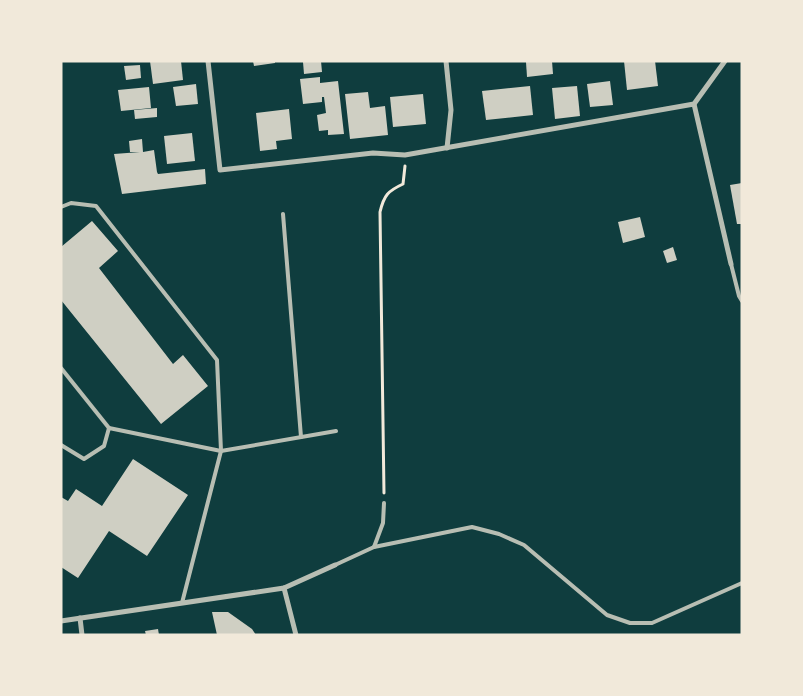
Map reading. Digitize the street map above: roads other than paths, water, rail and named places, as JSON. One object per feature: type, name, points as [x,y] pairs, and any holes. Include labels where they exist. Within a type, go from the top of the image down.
[{"type":"street","points":[[208,61],[220,170],[373,152],[405,155],[694,104],[725,61]]},
{"type":"street","points":[[446,61],[451,110],[447,148]]},
{"type":"street","points":[[694,104],[731,264]]},
{"type":"street","points":[[61,621],[284,588],[335,565]]},
{"type":"street","points":[[284,588],[296,635]]},
{"type":"street","points":[[80,618],[82,635]]},
{"type":"lane","points":[[61,207],[71,203],[96,206],[218,360],[221,451],[182,602]]},
{"type":"lane","points":[[283,214],[301,437]]},
{"type":"lane","points":[[731,264],[742,301]]},
{"type":"lane","points":[[61,368],[109,428],[221,451],[336,431]]},
{"type":"lane","points":[[61,445],[84,459],[104,446],[109,428]]},
{"type":"lane","points":[[374,547],[383,523],[384,503]]},
{"type":"lane","points":[[335,565],[374,547],[472,527],[498,534],[524,545],[607,614],[630,623],[652,623],[742,582]]}]
